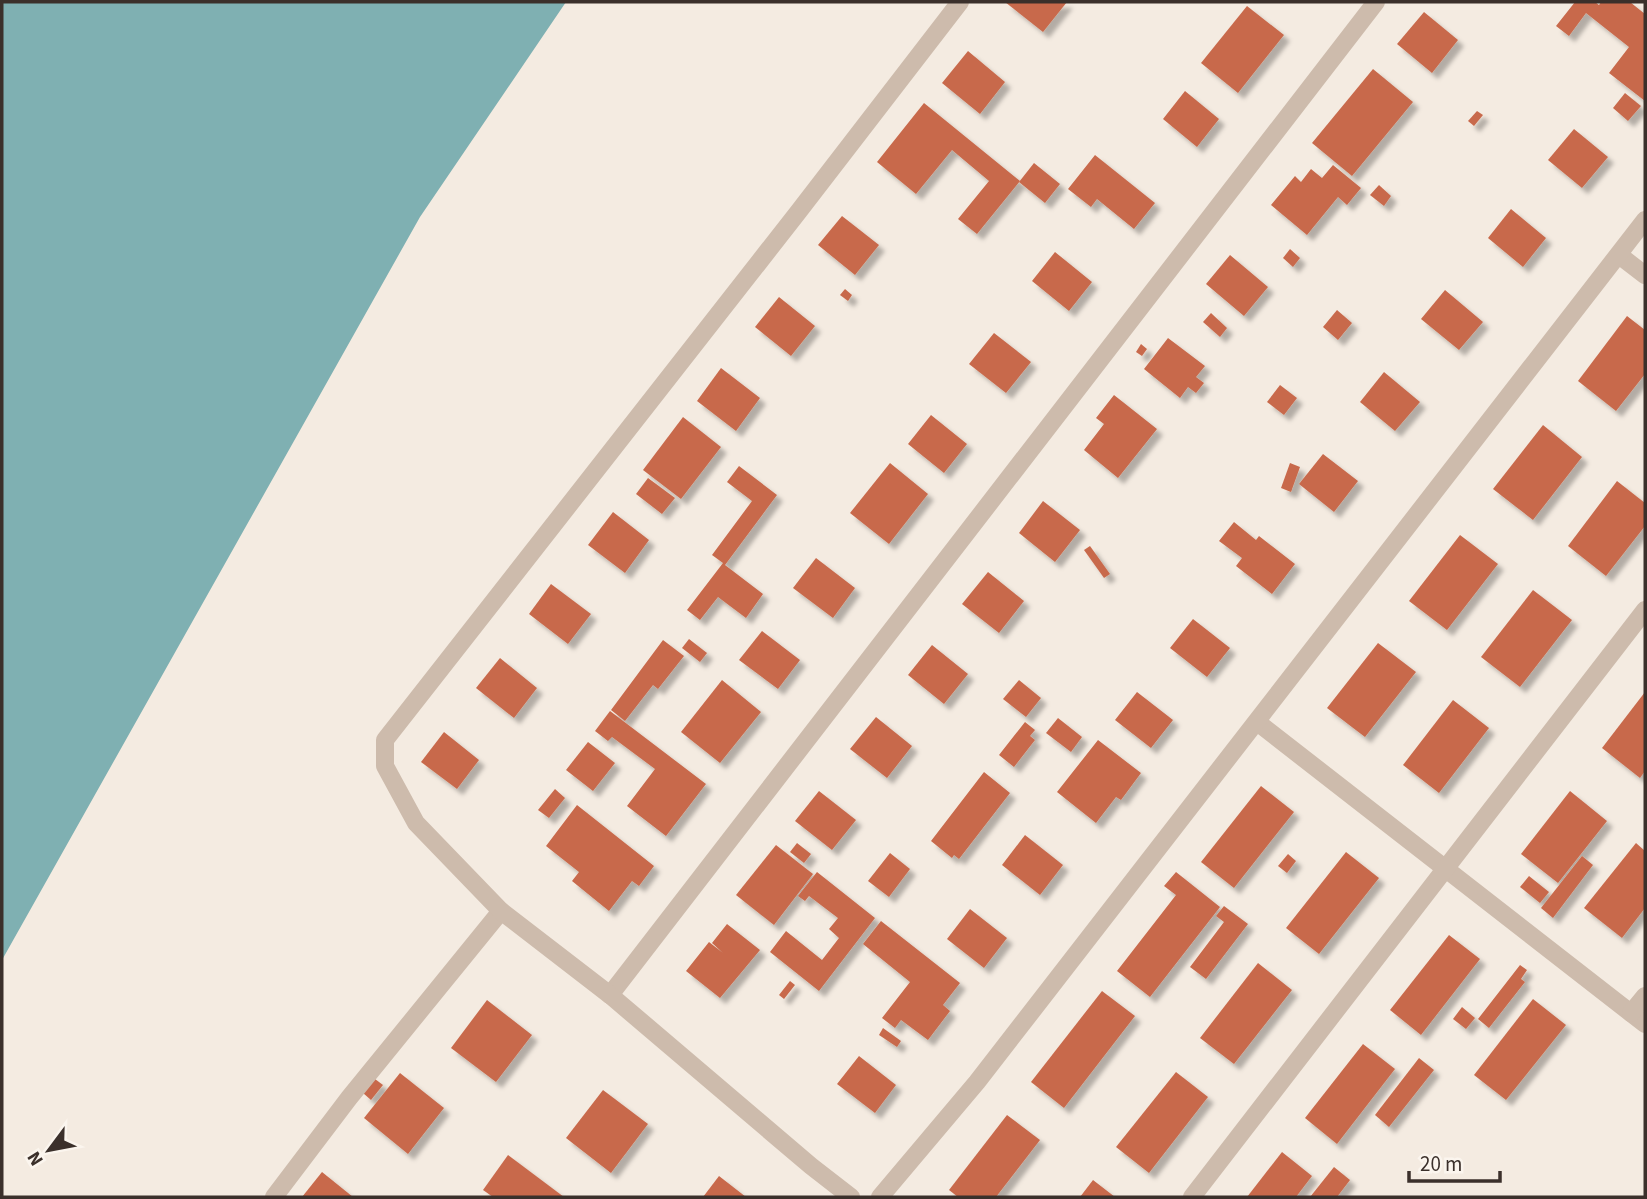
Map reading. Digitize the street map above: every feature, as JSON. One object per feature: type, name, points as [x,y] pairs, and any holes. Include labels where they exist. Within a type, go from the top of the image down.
[{"type":"street","points":[[851,1197],[610,995],[501,911],[416,823],[384,765],[384,740],[960,2]]},
{"type":"street","points":[[610,995],[1376,2]]},
{"type":"street","points":[[880,1197],[977,1082],[1645,220]]},
{"type":"street","points":[[1619,255],[1645,275]]},
{"type":"street","points":[[1192,1197],[1645,610]]},
{"type":"street","points":[[1257,722],[1638,1019],[1645,996]]},
{"type":"street","points":[[274,1197],[349,1098],[501,911]]},
{"type":"water","points":[[2,2],[566,2],[420,217],[2,960]]},
{"type":"building","points":[[1005,2],[1067,2],[1043,32]]},
{"type":"building","points":[[1575,2],[1595,2],[1599,5],[1601,2],[1630,2],[1645,14],[1645,101],[1609,73],[1629,47],[1586,13],[1569,36],[1556,26]]},
{"type":"building","points":[[1247,6],[1284,35],[1238,93],[1201,63]]},
{"type":"building","points":[[1424,12],[1458,40],[1432,73],[1397,44]]},
{"type":"building","points":[[968,51],[1005,82],[980,114],[942,83]]},
{"type":"building","points":[[1373,69],[1413,102],[1352,176],[1312,143]]},
{"type":"building","points":[[1185,91],[1219,119],[1197,147],[1163,119]]},
{"type":"building","points":[[1625,93],[1641,106],[1628,121],[1613,108]]},
{"type":"building","points":[[924,103],[1020,181],[977,234],[958,219],[989,181],[952,150],[916,194],[877,162]]},
{"type":"building","points":[[1477,111],[1483,115],[1474,126],[1468,121]]},
{"type":"building","points":[[1574,129],[1608,157],[1582,188],[1548,160]]},
{"type":"building","points":[[1095,155],[1155,203],[1134,229],[1097,199],[1091,207],[1068,189]]},
{"type":"building","points":[[1034,163],[1060,184],[1045,203],[1019,182]]},
{"type":"building","points":[[1333,165],[1361,188],[1347,205],[1338,197],[1307,235],[1271,205],[1295,176],[1301,182],[1311,169],[1322,178]]},
{"type":"building","points":[[1379,185],[1391,196],[1384,206],[1370,195]]},
{"type":"building","points":[[1511,209],[1546,238],[1523,267],[1488,238]]},
{"type":"building","points":[[842,216],[879,245],[855,275],[818,245]]},
{"type":"building","points":[[1290,249],[1300,258],[1293,267],[1283,258]]},
{"type":"building","points":[[1055,252],[1092,282],[1069,311],[1032,281]]},
{"type":"building","points":[[1230,255],[1268,287],[1244,316],[1206,284]]},
{"type":"building","points":[[845,289],[852,295],[848,301],[840,295]]},
{"type":"building","points":[[1445,290],[1483,322],[1459,350],[1421,319]]},
{"type":"building","points":[[779,297],[815,326],[791,356],[755,327]]},
{"type":"building","points":[[1337,310],[1352,323],[1338,340],[1323,327]]},
{"type":"building","points":[[1211,313],[1227,328],[1220,337],[1203,322]]},
{"type":"building","points":[[1627,316],[1645,330],[1645,374],[1616,411],[1578,381]]},
{"type":"building","points":[[994,333],[1031,362],[1006,393],[969,364]]},
{"type":"building","points":[[1168,338],[1205,366],[1196,377],[1204,383],[1196,393],[1188,387],[1180,398],[1144,369]]},
{"type":"building","points":[[1141,344],[1147,349],[1142,356],[1136,352]]},
{"type":"building","points":[[721,368],[760,398],[736,431],[697,401]]},
{"type":"building","points":[[1384,372],[1420,402],[1395,431],[1360,402]]},
{"type":"building","points":[[1280,385],[1297,398],[1284,415],[1267,402]]},
{"type":"building","points":[[1114,395],[1157,429],[1118,478],[1084,450],[1104,424],[1096,418]]},
{"type":"building","points":[[931,415],[967,444],[944,473],[908,444]]},
{"type":"building","points":[[683,417],[721,447],[681,499],[643,470]]},
{"type":"building","points":[[1543,425],[1582,457],[1533,520],[1493,489]]},
{"type":"building","points":[[1323,454],[1358,481],[1334,512],[1299,484]]},
{"type":"building","points":[[890,463],[928,494],[889,544],[850,513]]},
{"type":"building","points":[[1290,463],[1300,467],[1291,492],[1281,488]]},
{"type":"building","points":[[739,466],[777,495],[725,565],[763,594],[746,618],[718,597],[700,620],[687,610],[723,563],[712,555],[752,501],[727,482]]},
{"type":"building","points":[[648,478],[675,498],[662,514],[636,494]]},
{"type":"building","points":[[1617,481],[1645,503],[1645,526],[1606,576],[1568,546]]},
{"type":"building","points":[[1043,501],[1080,530],[1055,562],[1019,533]]},
{"type":"building","points":[[613,512],[649,540],[625,573],[588,545]]},
{"type":"building","points":[[1234,522],[1256,540],[1259,536],[1295,564],[1272,594],[1236,566],[1242,558],[1219,541]]},
{"type":"building","points":[[1460,535],[1498,564],[1447,630],[1409,601]]},
{"type":"building","points":[[1090,546],[1110,574],[1104,578],[1084,550]]},
{"type":"building","points":[[816,558],[855,588],[833,618],[793,588]]},
{"type":"building","points":[[988,572],[1024,601],[999,633],[962,604]]},
{"type":"building","points":[[551,584],[591,614],[568,644],[529,614]]},
{"type":"building","points":[[1533,590],[1572,620],[1520,687],[1481,657]]},
{"type":"building","points":[[1193,619],[1230,648],[1207,677],[1170,648]]},
{"type":"building","points":[[762,631],[800,660],[778,689],[739,660]]},
{"type":"building","points":[[689,639],[707,653],[700,662],[682,648]]},
{"type":"building","points":[[663,640],[684,656],[658,689],[653,685],[625,721],[611,710]]},
{"type":"building","points":[[1378,643],[1416,672],[1365,737],[1327,708]]},
{"type":"building","points":[[932,645],[968,674],[944,704],[908,675]]},
{"type":"building","points":[[500,658],[537,688],[514,718],[476,688]]},
{"type":"building","points":[[722,680],[761,712],[720,763],[681,732]]},
{"type":"building","points":[[1019,680],[1041,698],[1026,717],[1003,699]]},
{"type":"building","points":[[1137,692],[1173,720],[1151,748],[1115,720]]},
{"type":"building","points":[[1645,692],[1645,771],[1640,778],[1602,748]]},
{"type":"building","points":[[1453,700],[1489,728],[1439,793],[1403,765]]},
{"type":"building","points":[[610,711],[706,784],[666,836],[627,806],[655,769],[612,737],[608,741],[595,731]]},
{"type":"building","points":[[876,717],[912,746],[887,778],[850,749]]},
{"type":"building","points":[[1058,718],[1082,737],[1071,752],[1046,733]]},
{"type":"building","points":[[1025,722],[1035,730],[1030,736],[1035,740],[1014,767],[999,755]]},
{"type":"building","points":[[444,732],[479,760],[457,789],[421,762]]},
{"type":"building","points":[[1098,740],[1141,773],[1121,800],[1116,797],[1096,823],[1057,792]]},
{"type":"building","points":[[588,742],[615,763],[593,791],[566,770]]},
{"type":"building","points":[[984,772],[1010,793],[959,859],[954,855],[952,858],[931,841]]},
{"type":"building","points":[[1261,786],[1294,812],[1234,888],[1201,862]]},
{"type":"building","points":[[555,789],[565,798],[549,818],[538,810]]},
{"type":"building","points":[[819,791],[856,820],[832,850],[795,821]]},
{"type":"building","points":[[1570,791],[1607,821],[1558,883],[1521,854]]},
{"type":"building","points":[[577,805],[654,866],[639,886],[632,881],[609,911],[572,881],[579,872],[546,846]]},
{"type":"building","points":[[1025,835],[1063,865],[1040,895],[1002,865]]},
{"type":"building","points":[[797,843],[811,854],[804,863],[790,852]]},
{"type":"building","points":[[1636,843],[1645,851],[1645,908],[1622,938],[1584,908]]},
{"type":"building","points":[[776,845],[813,874],[774,925],[736,895]]},
{"type":"building","points":[[1346,852],[1379,878],[1319,954],[1286,928]]},
{"type":"building","points":[[890,853],[910,869],[889,897],[868,881]]},
{"type":"building","points":[[1288,854],[1296,861],[1287,873],[1278,866]]},
{"type":"building","points":[[1582,856],[1593,865],[1553,918],[1541,908]]},
{"type":"building","points":[[817,872],[875,918],[819,991],[770,952],[786,931],[822,960],[839,938],[829,929],[838,918],[809,896],[805,901],[798,896]]},
{"type":"building","points":[[1176,872],[1220,907],[1150,997],[1117,971],[1176,895],[1164,886]]},
{"type":"building","points":[[1529,876],[1549,892],[1540,903],[1520,887]]},
{"type":"building","points":[[1224,906],[1248,924],[1206,979],[1190,967],[1224,922],[1216,916]]},
{"type":"building","points":[[970,909],[1007,938],[984,968],[947,939]]},
{"type":"building","points":[[881,921],[960,983],[943,1005],[950,1011],[928,1040],[901,1020],[895,1028],[882,1018],[910,982],[863,944]]},
{"type":"building","points":[[727,924],[760,950],[720,998],[686,971],[709,942],[723,953],[712,943]]},
{"type":"building","points":[[1449,935],[1480,959],[1421,1035],[1390,1010]]},
{"type":"building","points":[[1258,963],[1292,990],[1234,1064],[1200,1038]]},
{"type":"building","points":[[1520,965],[1527,970],[1521,979],[1525,982],[1489,1028],[1478,1019]]},
{"type":"building","points":[[790,981],[795,985],[784,999],[779,995]]},
{"type":"building","points":[[1102,991],[1135,1016],[1064,1108],[1031,1082]]},
{"type":"building","points":[[1533,999],[1566,1025],[1506,1100],[1474,1075]]},
{"type":"building","points":[[487,1000],[532,1035],[496,1082],[451,1048]]},
{"type":"building","points":[[1462,1007],[1475,1018],[1466,1029],[1453,1019]]},
{"type":"building","points":[[883,1028],[901,1041],[897,1047],[879,1035]]},
{"type":"building","points":[[1363,1044],[1395,1069],[1337,1144],[1305,1118]]},
{"type":"building","points":[[859,1056],[896,1085],[875,1113],[837,1084]]},
{"type":"building","points":[[1419,1058],[1434,1070],[1389,1127],[1375,1115]]},
{"type":"building","points":[[1176,1072],[1208,1097],[1149,1173],[1116,1147]]},
{"type":"building","points":[[400,1073],[444,1108],[408,1154],[364,1118]]},
{"type":"building","points":[[375,1079],[383,1085],[371,1100],[363,1093]]},
{"type":"building","points":[[603,1090],[648,1124],[611,1173],[566,1138]]},
{"type":"building","points":[[1007,1115],[1040,1140],[996,1197],[958,1197],[949,1190]]},
{"type":"building","points":[[1282,1152],[1312,1176],[1296,1197],[1247,1197]]},
{"type":"building","points":[[508,1155],[564,1197],[493,1197],[483,1190]]},
{"type":"building","points":[[1334,1167],[1350,1180],[1337,1197],[1310,1197]]},
{"type":"building","points":[[322,1172],[353,1197],[302,1197]]},
{"type":"building","points":[[719,1176],[746,1197],[703,1197]]},
{"type":"building","points":[[1093,1180],[1115,1197],[1080,1197]]}]
